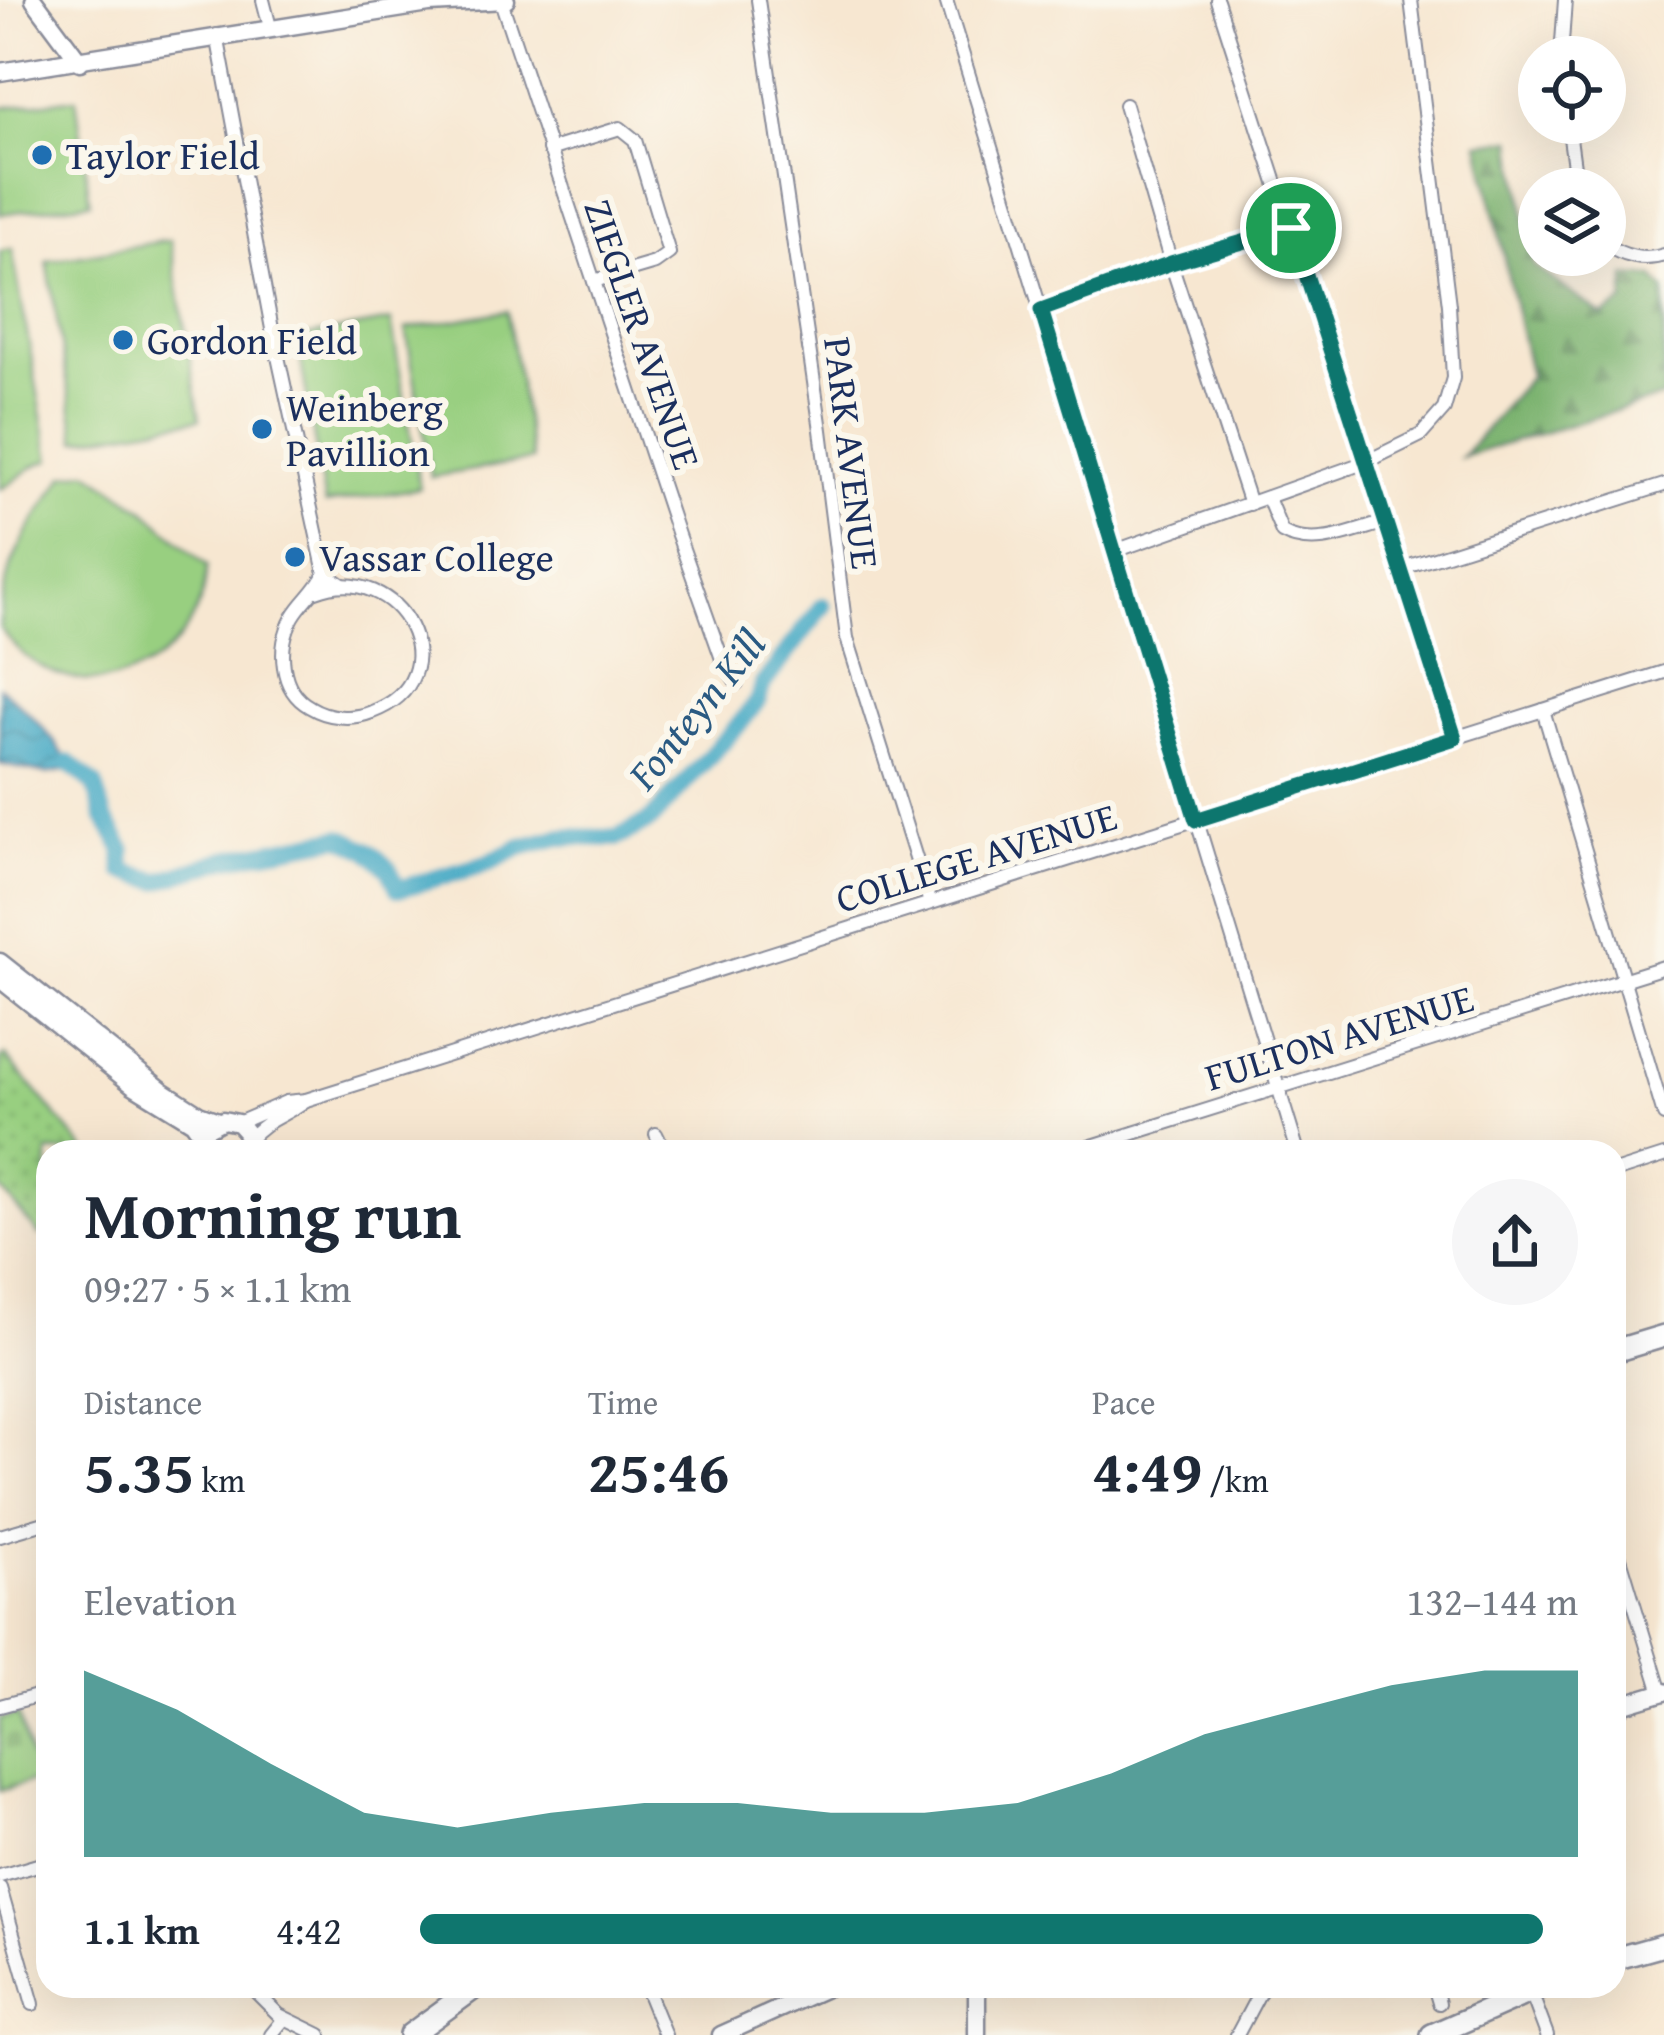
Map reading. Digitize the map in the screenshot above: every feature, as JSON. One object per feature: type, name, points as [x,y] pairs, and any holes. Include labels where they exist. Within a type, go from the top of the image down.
[{"type":"highway","points":[[1626,1347],[1664,1336]]},
{"type":"highway","points":[[1626,1956],[1664,1946]]},
{"type":"highway","points":[[410,2035],[461,1998]]},
{"type":"highway","points":[[1432,2035],[1512,1998]]},
{"type":"street","points":[[34,0],[80,62]]},
{"type":"street","points":[[262,0],[270,27]]},
{"type":"street","points":[[0,72],[429,2],[503,0]]},
{"type":"street","name":"ZIEGLER AVENUE","points":[[503,0],[678,536],[722,659],[737,683]]},
{"type":"street","name":"PARK AVENUE","points":[[758,0],[847,638],[930,903]]},
{"type":"street","points":[[946,0],[1294,1140]]},
{"type":"street","points":[[1217,0],[1455,738]]},
{"type":"street","points":[[1114,551],[1366,462],[1407,444],[1433,425],[1444,409],[1453,378],[1449,304],[1411,0]]},
{"type":"street","points":[[1563,36],[1565,0]]},
{"type":"street","points":[[217,35],[272,329],[325,573],[289,628],[284,653],[287,680],[298,699],[341,717],[368,714],[394,700],[416,670],[417,642],[390,600],[362,586],[341,584],[316,591]]},
{"type":"street","points":[[1125,105],[1250,504]]},
{"type":"street","points":[[549,150],[620,128],[635,140],[669,253],[655,263],[594,280]]},
{"type":"street","points":[[1041,310],[1171,263],[1291,228]]},
{"type":"street","points":[[1626,255],[1664,255]]},
{"type":"street","points":[[1403,568],[1664,485]]},
{"type":"street","points":[[1268,498],[1282,532],[1298,540],[1314,541],[1387,522]]},
{"type":"street","points":[[325,573],[341,584]]},
{"type":"street","name":"COLLEGE AVENUE","points":[[238,1123],[286,1102],[306,1100],[1664,672]]},
{"type":"street","points":[[1543,710],[1664,1115]]},
{"type":"street","points":[[0,962],[163,1091],[200,1114],[238,1123],[245,1140]]},
{"type":"street","name":"FULTON AVENUE","points":[[1111,1140],[1664,968]]},
{"type":"street","points":[[0,979],[134,1084],[193,1122],[203,1140]]},
{"type":"street","name":"COLLEGE AVENUE","points":[[253,1140],[266,1120],[306,1100]]},
{"type":"street","points":[[208,1140],[218,1121]]},
{"type":"street","points":[[656,1134],[659,1140]]},
{"type":"street","points":[[1626,1168],[1664,1156]]},
{"type":"street","points":[[0,1536],[36,1526]]},
{"type":"street","points":[[1626,1577],[1662,1693],[1626,1704]]},
{"type":"street","points":[[0,1706],[36,1696]]},
{"type":"street","points":[[0,1876],[36,1866]]},
{"type":"street","points":[[0,1888],[33,2004]]},
{"type":"street","points":[[262,1998],[284,2019],[320,2035]]},
{"type":"street","points":[[650,1998],[665,2035]]},
{"type":"street","points":[[721,2035],[803,1998]]},
{"type":"street","points":[[977,1998],[977,2035]]},
{"type":"street","points":[[1237,2035],[1257,1998]]},
{"type":"street","points":[[1438,1998],[1439,2003]]},
{"type":"street","points":[[1537,1998],[1547,2035]]},
{"type":"street","points":[[271,2035],[284,2019]]},
{"type":"green space","name":"Taylor Field","points":[[76,98],[90,202],[0,214],[0,108]]},
{"type":"green space","points":[[1513,139],[1518,169],[1518,276],[1548,276],[1603,316],[1624,302],[1626,276],[1653,277],[1664,289],[1664,397],[1462,457],[1530,376],[1479,143]]},
{"type":"green space","name":"Gordon Field","points":[[170,240],[200,419],[77,440],[47,261]]},
{"type":"green space","points":[[12,249],[50,460],[0,489],[0,251]]},
{"type":"green space","points":[[507,311],[532,460],[431,477],[406,329]]},
{"type":"green space","points":[[391,321],[420,488],[325,504],[297,338]]},
{"type":"green space","points":[[88,471],[145,510],[207,566],[199,605],[181,637],[156,660],[126,675],[93,681],[60,675],[28,658],[0,628],[5,585],[29,529],[65,475]]},
{"type":"green space","points":[[5,1055],[77,1140],[36,1140],[36,1231],[0,1188],[0,1059]]},
{"type":"green space","points":[[18,1714],[36,1780],[0,1791],[0,1719]]},
{"type":"water","points":[[0,687],[54,741],[69,763],[63,771],[46,774],[0,764]]},
{"type":"waterway","name":"Fonteyn Kill","points":[[69,763],[95,785],[104,817],[123,849],[123,871],[159,881],[226,859],[341,837],[368,850],[389,869],[398,889],[486,864],[521,847],[560,837],[617,838],[650,821],[742,721],[763,684],[823,606]]},
{"type":"place","name":"Taylor Field","points":[[42,155]]},
{"type":"place","name":"Gordon Field","points":[[123,340]]},
{"type":"place","name":"Weinberg Pavillion","points":[[262,429]]},
{"type":"place","name":"Vassar College","points":[[295,557]]},
{"type":"route","points":[[1291,228],[1455,738],[1196,820],[1041,310],[1171,263],[1291,228]]}]
